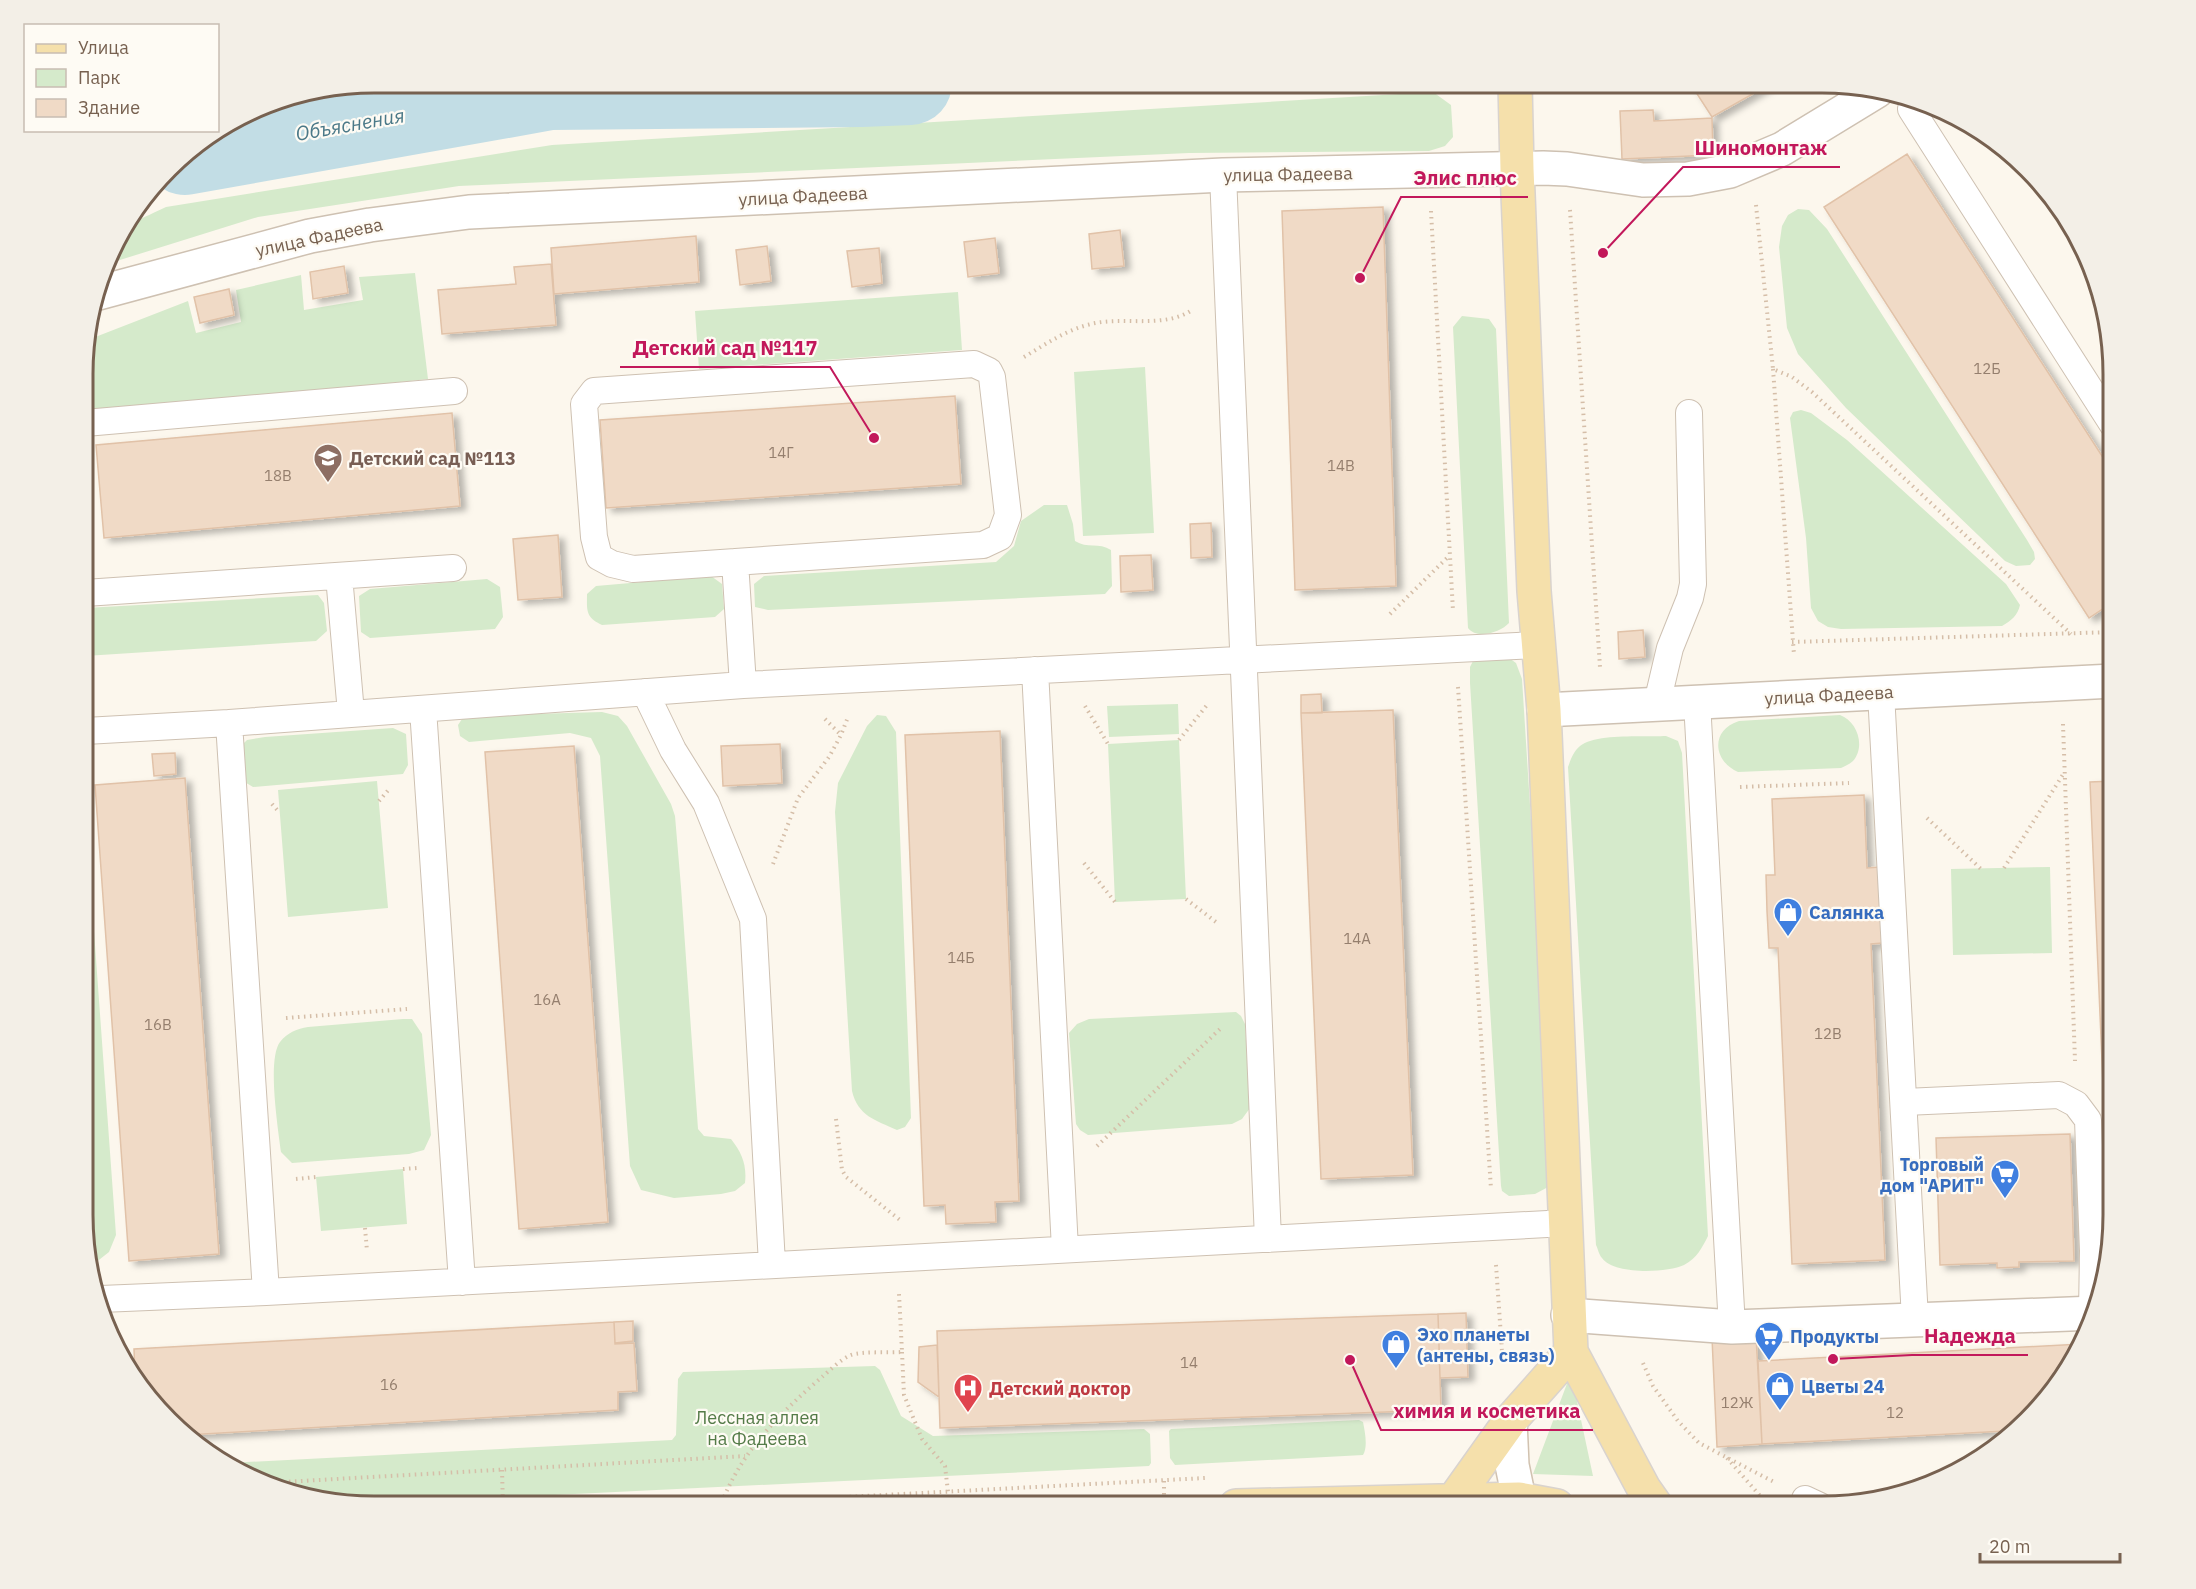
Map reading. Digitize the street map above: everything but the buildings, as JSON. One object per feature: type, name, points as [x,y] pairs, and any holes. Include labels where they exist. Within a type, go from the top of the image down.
[{"type":"main road","points":[[1515,93],[1516,169],[1538,645],[1544,710],[1571,1352],[1649,1496]]},
{"type":"main road","points":[[1457,1496],[1510,1421],[1571,1352]]},
{"type":"street","name":"улица Фадеева","points":[[106,291],[310,236],[370,225],[469,212],[1223,175],[1567,169],[1643,180],[1688,178],[1730,171],[1782,149],[1869,97]]},
{"type":"street","name":"улица Фадеева","points":[[1544,710],[2103,682]]},
{"type":"street","points":[[1568,1315],[1732,1327],[2085,1313]]},
{"type":"street","points":[[1510,1421],[1512,1465],[1518,1496]]},
{"type":"lane","points":[[1911,109],[2103,407]]},
{"type":"lane","points":[[1223,175],[1268,1239]]},
{"type":"lane","points":[[974,364],[989,371],[992,377],[1008,515],[1000,537],[983,545],[735,562],[633,569],[612,564],[599,556],[594,537],[584,404],[594,391],[974,364]]},
{"type":"lane","points":[[93,422],[454,391]]},
{"type":"lane","points":[[1658,703],[1670,648],[1690,598],[1693,584],[1689,413]]},
{"type":"lane","points":[[735,562],[743,685]]},
{"type":"lane","points":[[93,592],[453,568]]},
{"type":"lane","points":[[339,576],[351,712]]},
{"type":"lane","points":[[93,731],[229,723],[351,712],[423,709],[743,685],[1538,645]]},
{"type":"lane","points":[[1035,670],[1065,1249]]},
{"type":"lane","points":[[645,692],[673,750],[706,803],[753,919],[772,1264]]},
{"type":"lane","points":[[1881,693],[1905,1101],[1915,1320]]},
{"type":"lane","points":[[1697,702],[1732,1327]]},
{"type":"lane","points":[[423,709],[462,1282]]},
{"type":"lane","points":[[229,723],[266,1292]]},
{"type":"lane","points":[[1905,1101],[2059,1095],[2076,1104],[2088,1120],[2093,1288]]},
{"type":"lane","points":[[106,1299],[1566,1223]]},
{"type":"path","points":[[1567,169],[1603,706]]},
{"type":"path","points":[[1730,171],[1757,207],[1773,369],[1797,697]]},
{"type":"path","points":[[1428,172],[1455,649],[1503,1368]]},
{"type":"path","points":[[992,377],[1064,333],[1093,324],[1175,318],[1191,311],[1196,304]]},
{"type":"path","points":[[1773,369],[1792,378],[1812,392],[2071,634]]},
{"type":"path","points":[[1348,655],[1450,556]]},
{"type":"path","points":[[1792,642],[2103,632]]},
{"type":"path","points":[[753,919],[798,798],[819,771],[841,735],[858,679]]},
{"type":"path","points":[[2063,724],[2076,1104]]},
{"type":"path","points":[[2004,868],[2065,772]]},
{"type":"path","points":[[1702,789],[1886,781],[1981,869]]},
{"type":"path","points":[[1061,1180],[1258,994]]},
{"type":"path","points":[[249,1021],[444,1006]]},
{"type":"path","points":[[836,1119],[842,1170],[846,1176],[943,1256]]},
{"type":"path","points":[[897,1257],[904,1395],[922,1439],[945,1466],[948,1492]]},
{"type":"path","points":[[1639,1320],[1643,1366],[1653,1386],[1678,1421],[1699,1443],[1799,1496]]},
{"type":"path","points":[[724,1496],[745,1456],[783,1412],[826,1374],[850,1356],[902,1352]]},
{"type":"path","points":[[286,1482],[745,1456]]},
{"type":"path","points":[[1725,1456],[1760,1496]]},
{"type":"path","points":[[502,1470],[503,1496]]},
{"type":"path","points":[[866,1496],[1210,1478]]},
{"type":"path","points":[[1164,1480],[1164,1496]]},
{"type":"green space","points":[[1416,93],[1434,93],[1451,105],[1453,137],[1445,146],[1429,151],[1189,153],[459,186],[258,217],[116,261],[139,220],[166,207],[552,145]]},
{"type":"green space","points":[[1798,209],[1809,210],[1827,229],[2027,540],[2035,559],[2030,565],[2016,566],[2005,561],[1846,408],[1798,354],[1787,328],[1779,247],[1782,226],[1788,215]]},
{"type":"green space","points":[[415,273],[428,379],[93,415],[95,337],[188,301],[196,333],[241,322],[236,290],[301,275],[304,310],[363,300],[359,277]]},
{"type":"green space","points":[[958,292],[962,350],[699,369],[695,311]]},
{"type":"green space","points":[[1462,316],[1489,319],[1496,329],[1509,623],[1495,632],[1483,634],[1472,632],[1468,628],[1453,327]]},
{"type":"green space","points":[[1145,367],[1154,533],[1083,536],[1074,372]]},
{"type":"green space","points":[[1801,410],[1811,413],[1847,440],[2006,584],[2020,605],[2014,617],[2002,626],[1841,629],[1828,627],[1818,621],[1811,608],[1806,538],[1790,418],[1793,412]]},
{"type":"green space","points":[[1044,505],[1067,505],[1075,541],[1111,550],[1112,586],[1105,594],[768,610],[755,607],[754,584],[764,576],[996,562],[1014,546],[1021,521]]},
{"type":"green space","points":[[711,576],[722,584],[724,609],[715,617],[602,625],[592,619],[588,612],[587,594],[596,586]]},
{"type":"green space","points":[[487,579],[500,587],[503,617],[495,629],[370,638],[361,632],[359,596],[370,589]]},
{"type":"green space","points":[[318,595],[324,603],[327,631],[316,641],[93,655],[93,608]]},
{"type":"green space","points":[[1509,658],[1516,663],[1522,679],[1553,1169],[1550,1186],[1535,1194],[1509,1196],[1502,1191],[1501,1186],[1470,667],[1473,661]]},
{"type":"green space","points":[[1178,704],[1179,734],[1109,737],[1107,706]]},
{"type":"green space","points":[[602,712],[618,716],[627,726],[671,804],[675,816],[698,1129],[704,1136],[731,1139],[738,1149],[743,1160],[745,1183],[735,1191],[674,1198],[641,1190],[630,1166],[600,756],[591,738],[570,733],[469,742],[460,736],[458,725],[464,716]]},
{"type":"green space","points":[[877,715],[886,716],[896,732],[911,1118],[905,1127],[897,1130],[863,1112],[852,1091],[835,812],[838,783],[867,726]]},
{"type":"green space","points":[[1840,715],[1855,728],[1859,741],[1857,755],[1853,761],[1841,768],[1738,772],[1724,761],[1718,746],[1723,731],[1739,721]]},
{"type":"green space","points":[[393,728],[406,734],[408,765],[403,774],[253,787],[243,781],[239,748],[247,740]]},
{"type":"green space","points":[[1666,736],[1678,741],[1682,753],[1708,1236],[1696,1256],[1684,1265],[1666,1270],[1641,1271],[1608,1264],[1601,1257],[1596,1245],[1568,767],[1572,756],[1580,746],[1587,742],[1608,737]]},
{"type":"green space","points":[[1179,740],[1186,899],[1115,902],[1108,744]]},
{"type":"green space","points":[[377,781],[388,908],[288,917],[278,790]]},
{"type":"green space","points":[[2050,867],[2052,953],[1953,955],[1951,869]]},
{"type":"green space","points":[[93,917],[116,1235],[109,1252],[97,1262],[93,1215]]},
{"type":"green space","points":[[1236,1012],[1245,1024],[1250,1108],[1242,1119],[1232,1124],[1088,1135],[1080,1130],[1076,1124],[1069,1033],[1077,1024],[1089,1019]]},
{"type":"green space","points":[[412,1019],[422,1034],[431,1135],[424,1150],[409,1154],[292,1163],[281,1152],[276,1111],[274,1063],[280,1042],[293,1032],[308,1027]]},
{"type":"green space","points":[[403,1169],[407,1224],[321,1231],[316,1177]]},
{"type":"green space","name":"Лессная аллея на Фадеева","points":[[875,1366],[880,1370],[901,1416],[933,1436],[1144,1429],[1150,1434],[1151,1463],[1149,1466],[534,1496],[374,1496],[319,1491],[266,1475],[241,1462],[672,1440],[676,1435],[678,1379],[683,1372]]},
{"type":"green space","points":[[1571,1373],[1593,1476],[1533,1474]]},
{"type":"green space","points":[[1359,1420],[1363,1422],[1365,1435],[1363,1455],[1175,1465],[1170,1458],[1169,1431],[1171,1429]]},
{"type":"waterway","name":"Объяснения","points":[[205,149],[522,93]]},
{"type":"place","name":"Шиномонтаж","points":[[1603,253]]},
{"type":"place","name":"Элис плюс","points":[[1360,278]]},
{"type":"place","name":"Детский сад №117","points":[[874,438]]},
{"type":"place","name":"Детский сад №113","points":[[328,484]]},
{"type":"place","name":"Салянка","points":[[1788,938]]},
{"type":"place","name":"Торговый дом \"АРИТ\"","points":[[2005,1200]]},
{"type":"place","name":"Надежда","points":[[1833,1359]]},
{"type":"place","name":"химия и косметика","points":[[1350,1360]]},
{"type":"place","name":"Продукты","points":[[1769,1362]]},
{"type":"place","name":"Эхо планеты (антены, связь)","points":[[1396,1370]]},
{"type":"place","name":"Цветы 24","points":[[1780,1412]]},
{"type":"place","name":"Детский доктор","points":[[968,1414]]}]
